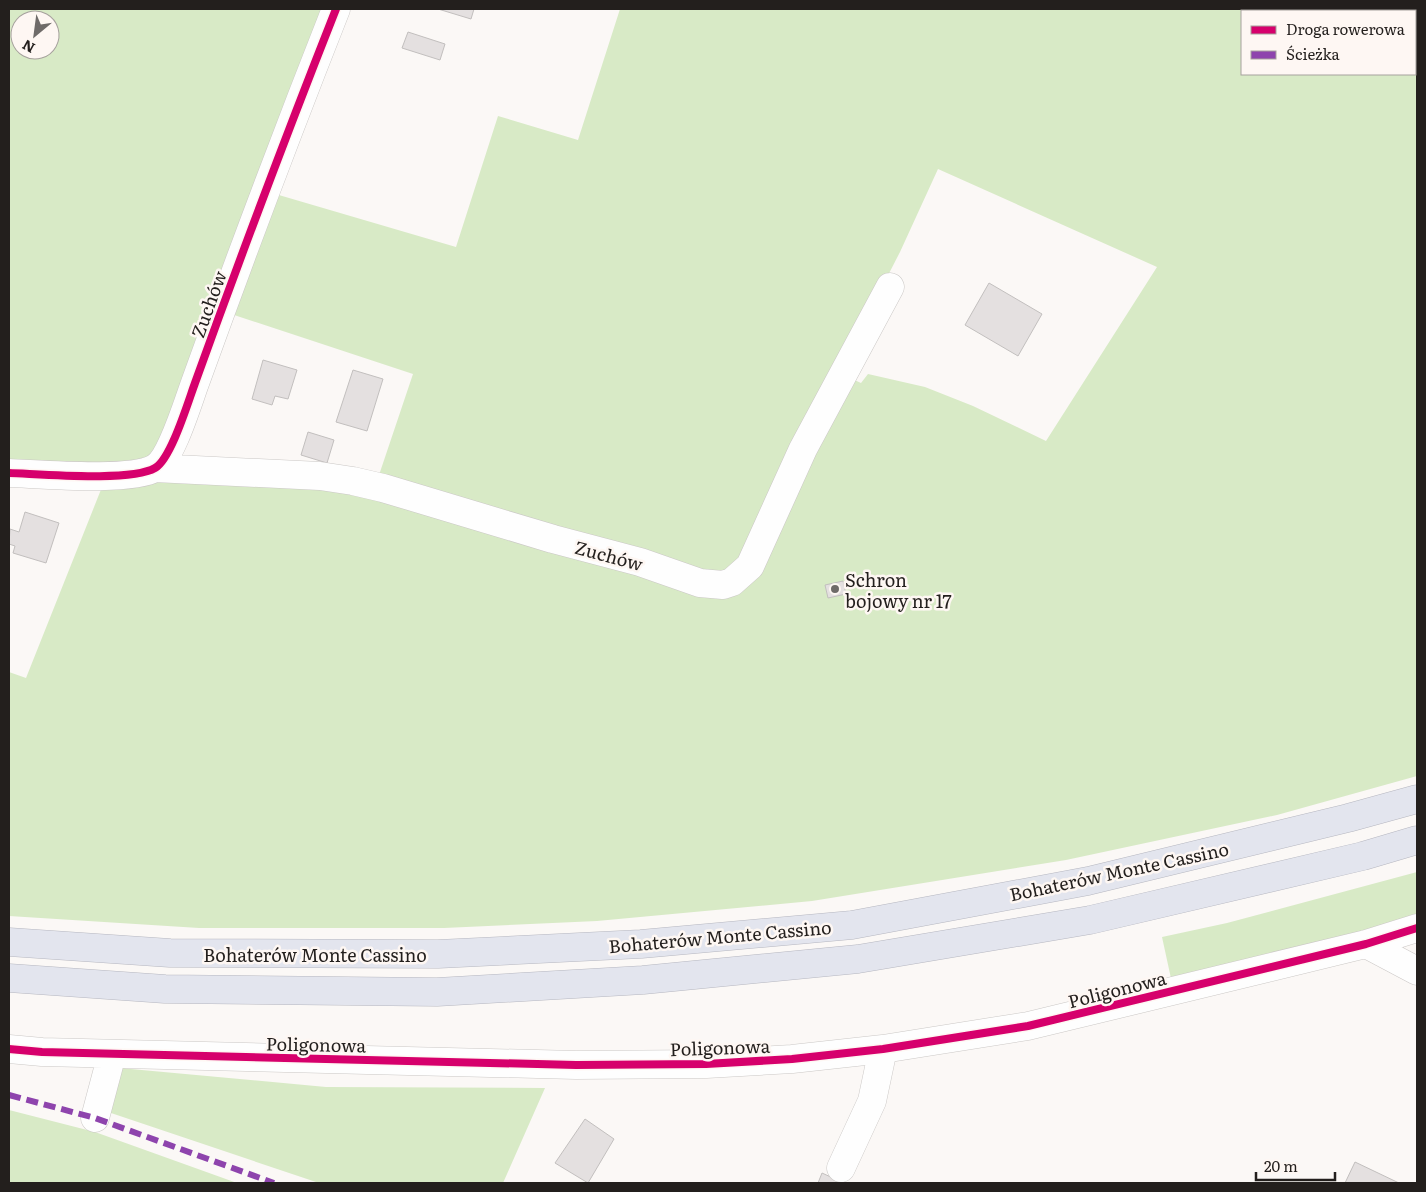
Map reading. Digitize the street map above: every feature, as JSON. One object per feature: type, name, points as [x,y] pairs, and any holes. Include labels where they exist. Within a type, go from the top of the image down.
[{"type":"highway","name":"Bohaterów Monte Cassino","points":[[9,942],[170,953],[438,954],[641,944],[852,925],[1088,881],[1348,818],[1417,799]]},
{"type":"highway","name":"Bohaterów Monte Cassino","points":[[9,978],[165,989],[437,992],[643,980],[858,959],[1090,920],[1363,856],[1417,840]]},
{"type":"street","name":"Zuchów","points":[[155,468],[173,442],[265,188],[336,9]]},
{"type":"street","name":"Zuchów","points":[[9,473],[106,476],[155,468],[320,476],[353,481],[383,488],[552,540],[640,562],[700,583],[723,585],[742,576],[750,566],[804,448],[890,287]]},
{"type":"street","name":"Poligonowa","points":[[9,1049],[112,1054],[576,1065],[725,1063],[792,1059],[883,1049],[1028,1026],[1366,944],[1417,928]]},
{"type":"street","points":[[1366,944],[1417,971]]},
{"type":"street","points":[[842,1168],[872,1101],[883,1049]]},
{"type":"street","points":[[95,1118],[112,1054]]},
{"type":"green space","points":[[9,9],[328,9],[155,456],[136,466],[9,463]]},
{"type":"green space","points":[[620,9],[1417,9],[1417,776],[1277,815],[1066,860],[812,901],[597,921],[444,928],[199,928],[9,916],[9,672],[26,678],[104,482],[158,477],[319,481],[385,494],[464,520],[638,566],[704,589],[731,589],[741,583],[752,572],[807,452],[848,377],[861,383],[868,374],[925,387],[973,406],[1046,441],[1157,267],[938,169],[900,252],[771,503],[751,554],[743,567],[734,575],[721,579],[707,578],[640,556],[509,522],[377,481],[413,374],[228,313],[272,193],[456,247],[498,116],[578,140]]},
{"type":"green space","points":[[1417,872],[1417,919],[1172,983],[1162,937],[1227,923]]},
{"type":"green space","points":[[120,1068],[326,1087],[545,1088],[503,1183],[319,1183],[108,1112]]},
{"type":"green space","points":[[9,1110],[95,1132],[237,1183],[9,1183]]},
{"type":"building","points":[[438,9],[474,9],[471,19]]},
{"type":"building","points":[[408,32],[445,44],[440,60],[402,48]]},
{"type":"building","points":[[989,283],[1042,314],[1018,356],[965,325]]},
{"type":"building","points":[[263,360],[297,370],[288,399],[275,396],[272,405],[252,399]]},
{"type":"building","points":[[353,370],[383,379],[367,431],[336,422]]},
{"type":"building","points":[[308,432],[334,440],[327,463],[301,455]]},
{"type":"building","points":[[25,512],[59,523],[46,563],[13,553],[15,546],[9,544],[10,529],[19,532]]},
{"type":"building","name":"Schron bojowy nr 17","points":[[843,581],[846,594],[828,598],[825,585]]},
{"type":"building","points":[[585,1119],[614,1139],[588,1183],[555,1163]]},
{"type":"building","points":[[1355,1162],[1399,1183],[1345,1183]]},
{"type":"building","points":[[822,1173],[844,1183],[818,1183]]},
{"type":"marked path","points":[[9,1095],[95,1118],[274,1183]]},
{"type":"cycle path","points":[[9,473],[85,476],[126,475],[155,468],[161,463],[173,442],[264,196],[336,9]]},
{"type":"cycle path","points":[[9,1049],[42,1052],[576,1065],[706,1064],[792,1059],[883,1049],[1028,1026],[1366,944],[1417,928]]},
{"type":"place","name":"Schron bojowy nr 17","points":[[835,589]]}]
